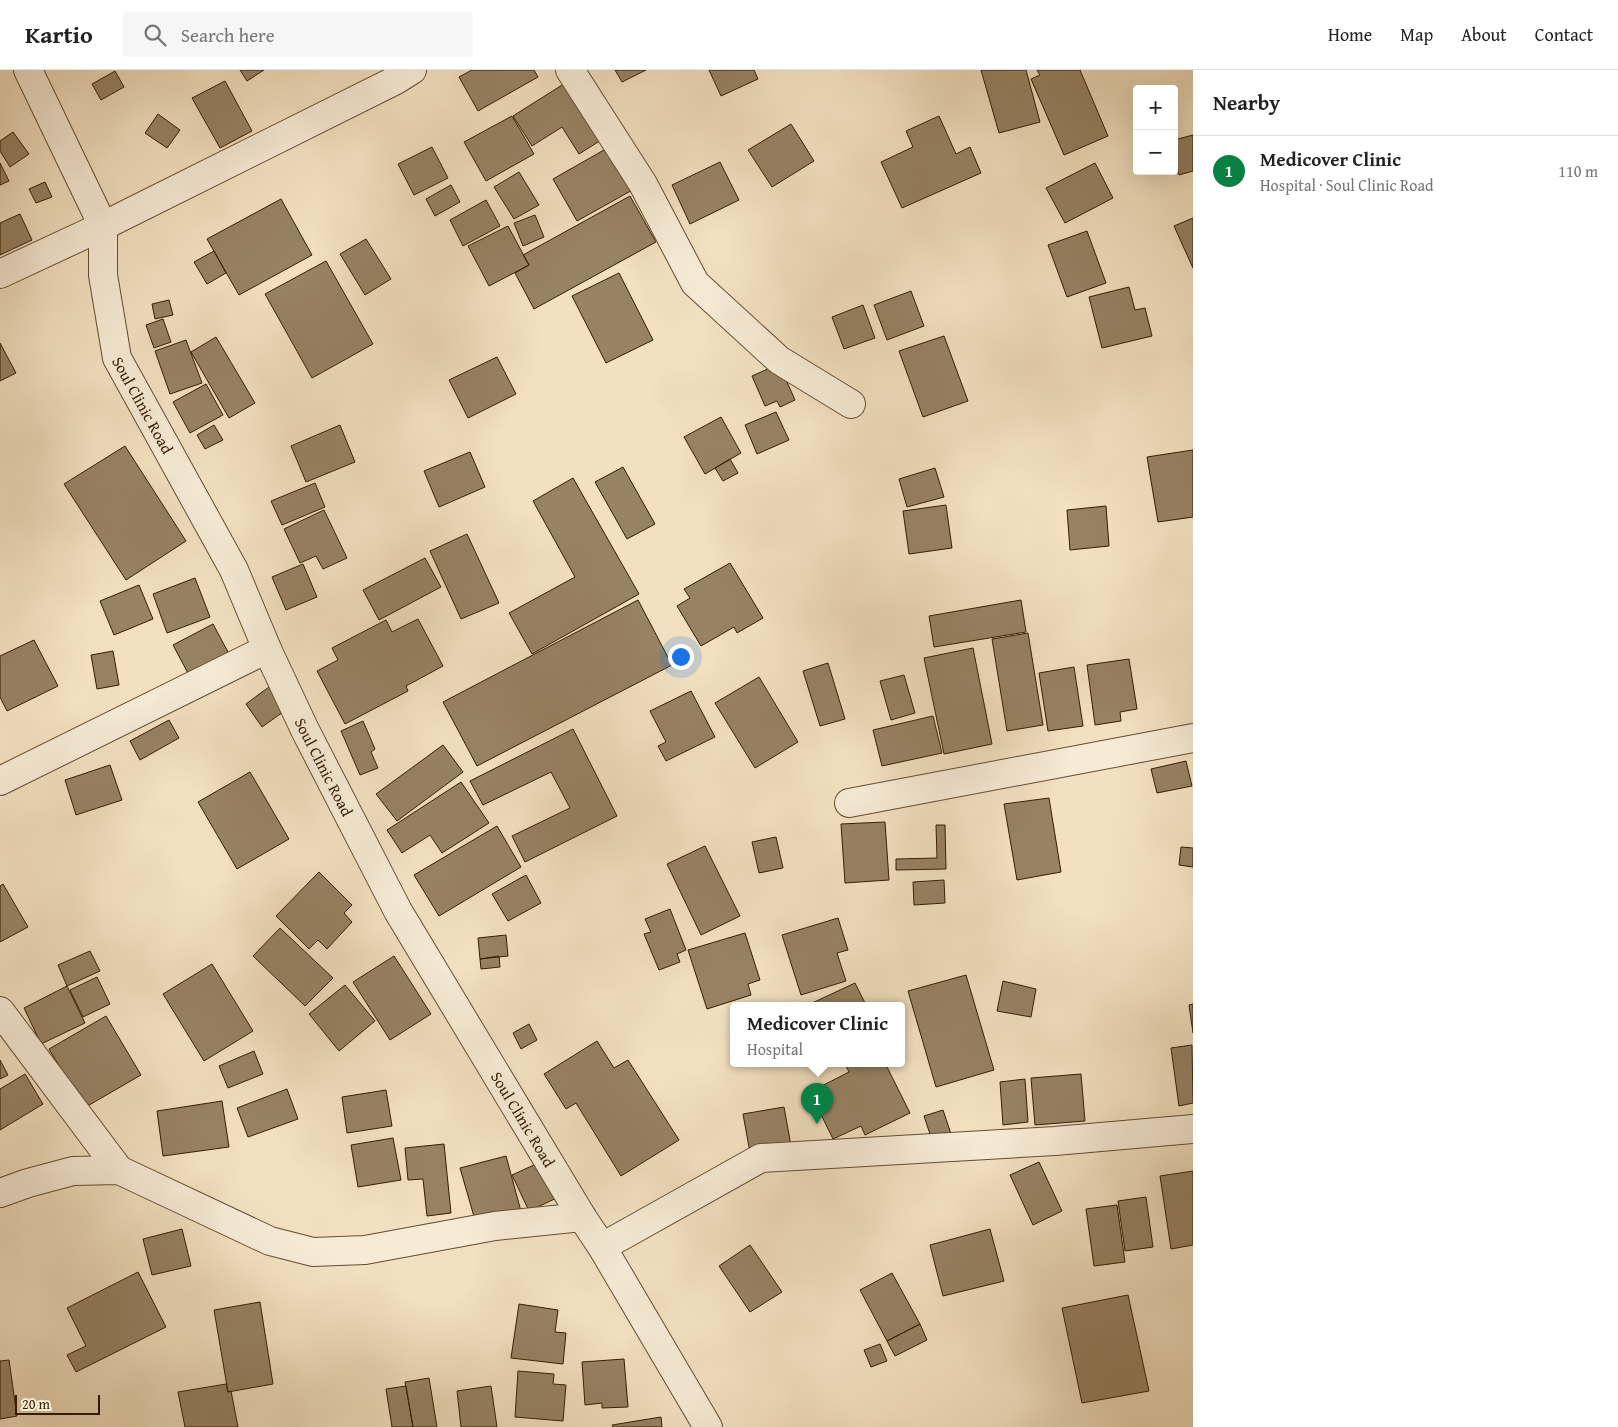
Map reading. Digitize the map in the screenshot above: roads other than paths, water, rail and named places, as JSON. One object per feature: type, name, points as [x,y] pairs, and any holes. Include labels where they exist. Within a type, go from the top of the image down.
[{"type":"street","name":"Soul Clinic Road","points":[[28,70],[103,226],[103,276],[117,358],[234,570],[267,649],[305,730],[398,911],[582,1217],[602,1247],[708,1427]]},
{"type":"street","points":[[0,274],[103,226],[396,80],[412,70]]},
{"type":"street","points":[[570,70],[642,184],[695,283],[778,360],[852,404]]},
{"type":"street","points":[[0,781],[267,649]]},
{"type":"street","points":[[849,803],[1193,738]]},
{"type":"street","points":[[0,1012],[119,1170]]},
{"type":"street","points":[[602,1247],[762,1158],[1055,1142],[1193,1128]]},
{"type":"street","points":[[0,1193],[73,1171],[119,1170],[270,1241],[313,1252],[365,1250],[495,1226],[582,1217]]},
{"type":"place","name":"Medicover Clinic","points":[[817,1124]]}]
